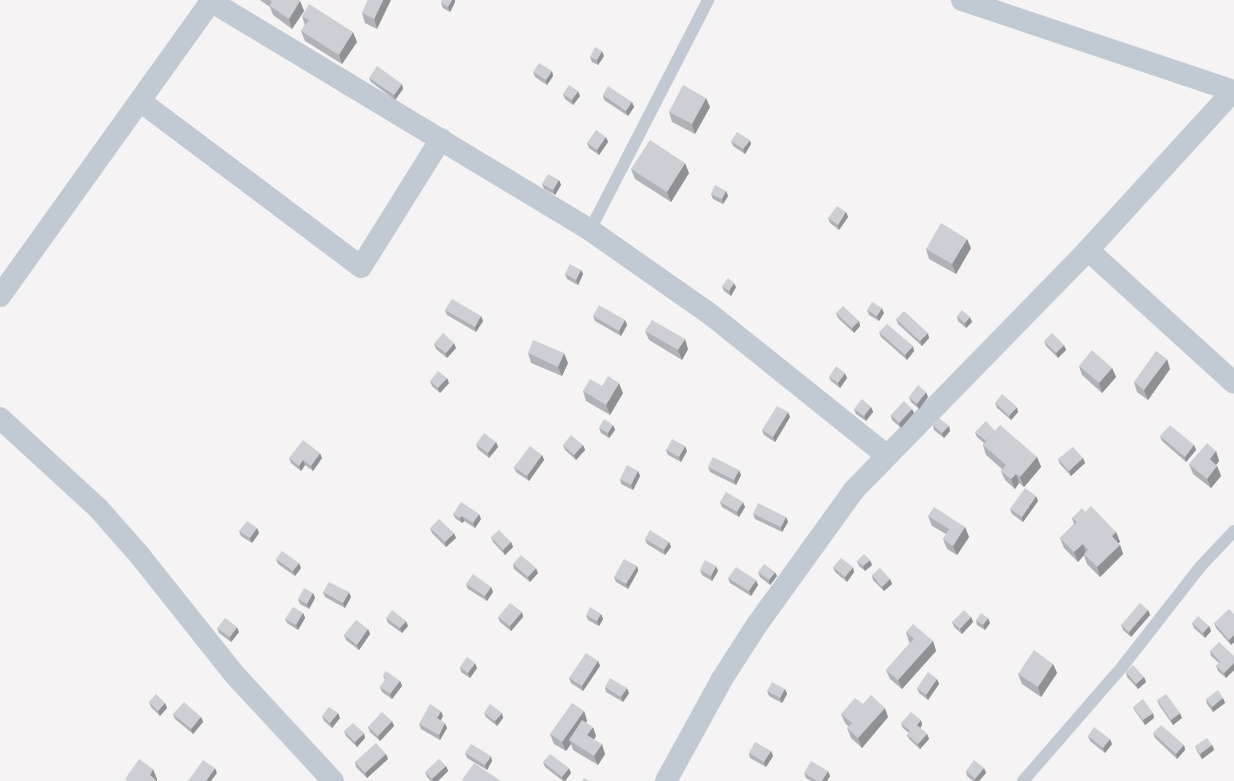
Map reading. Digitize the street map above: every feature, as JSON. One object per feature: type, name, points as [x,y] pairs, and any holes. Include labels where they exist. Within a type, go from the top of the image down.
[{"type":"street","points":[[0,296],[211,0],[590,230],[710,314],[887,456]]},
{"type":"street","points":[[666,781],[722,679],[756,626],[854,490],[1088,250],[1233,91],[962,0]]},
{"type":"street","points":[[140,101],[362,267],[441,139]]},
{"type":"street","points":[[1088,250],[1234,383]]},
{"type":"street","points":[[0,418],[98,508],[141,557],[234,674],[334,781]]},
{"type":"lane","points":[[590,230],[708,0]]},
{"type":"lane","points":[[1023,781],[1122,668],[1201,566],[1234,531]]},
{"type":"building","points":[[270,0],[300,1],[289,19],[270,6],[272,1]]},
{"type":"building","points":[[368,0],[383,0],[374,19],[362,13]]},
{"type":"building","points":[[442,0],[452,0],[448,7],[441,3]]},
{"type":"building","points":[[309,4],[353,32],[339,55],[301,31],[309,20],[302,16]]},
{"type":"building","points":[[595,47],[602,51],[597,60],[590,57]]},
{"type":"building","points":[[539,63],[552,71],[546,80],[533,72]]},
{"type":"building","points":[[377,66],[402,84],[394,95],[369,78]]},
{"type":"building","points":[[569,85],[578,91],[572,100],[563,94]]},
{"type":"building","points":[[683,85],[706,98],[692,124],[669,112]]},
{"type":"building","points":[[608,86],[632,102],[626,111],[603,95]]},
{"type":"building","points":[[596,130],[606,137],[597,150],[587,143]]},
{"type":"building","points":[[737,132],[750,140],[743,149],[731,141]]},
{"type":"building","points":[[650,140],[685,163],[667,192],[631,169]]},
{"type":"building","points":[[548,174],[559,180],[553,190],[542,184]]},
{"type":"building","points":[[715,185],[726,191],[722,199],[711,194]]},
{"type":"building","points":[[837,206],[846,212],[838,225],[828,218]]},
{"type":"building","points":[[941,223],[967,239],[952,264],[926,249]]},
{"type":"building","points":[[570,264],[581,270],[576,280],[565,274]]},
{"type":"building","points":[[728,278],[734,283],[729,291],[722,286]]},
{"type":"building","points":[[452,299],[481,316],[475,327],[445,310]]},
{"type":"building","points":[[872,302],[882,308],[877,316],[867,310]]},
{"type":"building","points":[[599,305],[625,320],[619,331],[593,316]]},
{"type":"building","points":[[843,306],[859,321],[852,328],[836,313]]},
{"type":"building","points":[[962,310],[970,317],[965,323],[957,316]]},
{"type":"building","points":[[904,311],[928,333],[920,341],[896,319]]},
{"type":"building","points":[[652,320],[685,339],[678,350],[645,331]]},
{"type":"building","points":[[887,324],[913,346],[905,355],[879,332]]},
{"type":"building","points":[[443,333],[454,343],[446,353],[434,344]]},
{"type":"building","points":[[1052,333],[1064,345],[1056,353],[1044,341]]},
{"type":"building","points":[[533,340],[564,353],[558,367],[528,353]]},
{"type":"building","points":[[1092,350],[1112,368],[1099,383],[1079,366]]},
{"type":"building","points":[[1156,351],[1167,359],[1144,390],[1134,382]]},
{"type":"building","points":[[836,366],[845,373],[838,383],[829,377]]},
{"type":"building","points":[[438,371],[447,378],[438,388],[430,381]]},
{"type":"building","points":[[608,376],[619,383],[606,405],[583,391],[590,379],[602,386]]},
{"type":"building","points":[[918,385],[926,392],[917,404],[909,397]]},
{"type":"building","points":[[1002,394],[1017,407],[1009,416],[995,403]]},
{"type":"building","points":[[862,399],[871,407],[864,416],[854,409]]},
{"type":"building","points":[[904,401],[912,409],[899,423],[891,415]]},
{"type":"building","points":[[777,406],[788,412],[773,437],[762,430]]},
{"type":"building","points":[[939,418],[949,426],[942,433],[933,425]]},
{"type":"building","points":[[604,419],[613,425],[608,433],[599,428]]},
{"type":"building","points":[[986,421],[995,431],[986,441],[975,432]]},
{"type":"building","points":[[1000,425],[1037,457],[1020,477],[1016,474],[1011,479],[1001,471],[1006,465],[983,445]]},
{"type":"building","points":[[1170,425],[1194,445],[1185,457],[1160,436]]},
{"type":"building","points":[[484,433],[496,442],[488,453],[476,444]]},
{"type":"building","points":[[571,435],[583,445],[574,455],[563,445]]},
{"type":"building","points":[[672,439],[685,446],[679,457],[666,450]]},
{"type":"building","points":[[303,440],[320,453],[311,466],[303,460],[299,466],[289,458]]},
{"type":"building","points":[[1207,443],[1216,451],[1210,459],[1217,466],[1207,479],[1189,464]]},
{"type":"building","points":[[530,446],[542,455],[527,476],[514,467]]},
{"type":"building","points":[[1073,447],[1083,458],[1069,471],[1058,459]]},
{"type":"building","points":[[713,457],[739,470],[734,480],[708,467]]},
{"type":"building","points":[[627,465],[638,471],[631,485],[620,479]]},
{"type":"building","points":[[1025,488],[1036,496],[1022,517],[1010,509]]},
{"type":"building","points":[[726,492],[743,502],[737,512],[720,502]]},
{"type":"building","points":[[461,502],[479,514],[473,523],[462,516],[460,518],[453,514]]},
{"type":"building","points":[[758,503],[786,517],[781,527],[753,514]]},
{"type":"building","points":[[1091,506],[1116,532],[1112,536],[1120,545],[1097,567],[1084,554],[1088,550],[1083,544],[1074,552],[1060,538],[1077,522],[1072,518],[1082,508],[1085,512]]},
{"type":"building","points":[[934,507],[965,527],[953,546],[943,539],[949,529],[928,516]]},
{"type":"building","points":[[439,519],[454,533],[445,542],[430,528]]},
{"type":"building","points":[[247,521],[257,528],[250,538],[239,531]]},
{"type":"building","points":[[499,530],[511,542],[503,550],[491,537]]},
{"type":"building","points":[[650,530],[669,542],[664,550],[645,539]]},
{"type":"building","points":[[282,551],[299,563],[293,571],[276,559]]},
{"type":"building","points":[[864,554],[870,560],[863,566],[857,561]]},
{"type":"building","points":[[521,555],[536,568],[528,577],[513,564]]},
{"type":"building","points":[[841,558],[853,567],[845,577],[833,567]]},
{"type":"building","points":[[624,559],[637,566],[626,584],[614,577]]},
{"type":"building","points":[[705,560],[716,566],[711,576],[700,570]]},
{"type":"building","points":[[764,564],[775,572],[769,580],[758,572]]},
{"type":"building","points":[[736,567],[756,580],[749,591],[728,578]]},
{"type":"building","points":[[880,568],[890,579],[882,587],[872,575]]},
{"type":"building","points":[[473,574],[491,587],[485,596],[466,584]]},
{"type":"building","points":[[329,582],[349,592],[343,603],[323,592]]},
{"type":"building","points":[[304,588],[313,593],[307,604],[298,599]]},
{"type":"building","points":[[510,603],[522,612],[510,626],[498,617]]},
{"type":"building","points":[[1140,603],[1148,610],[1129,632],[1121,625]]},
{"type":"building","points":[[293,607],[303,613],[296,625],[285,619]]},
{"type":"building","points":[[590,607],[601,614],[597,621],[586,615]]},
{"type":"building","points":[[1229,609],[1234,614],[1234,635],[1229,640],[1214,623]]},
{"type":"building","points":[[392,610],[406,621],[400,628],[386,618]]},
{"type":"building","points":[[964,610],[971,617],[960,629],[952,622]]},
{"type":"building","points":[[981,613],[988,618],[983,625],[976,620]]},
{"type":"building","points":[[1198,616],[1209,626],[1203,633],[1192,623]]},
{"type":"building","points":[[225,618],[237,627],[230,637],[217,628]]},
{"type":"building","points":[[356,620],[368,629],[357,645],[344,635]]},
{"type":"building","points":[[913,624],[933,641],[898,680],[886,670],[914,639],[906,632]]},
{"type":"building","points":[[1219,642],[1234,656],[1234,663],[1224,673],[1216,666],[1220,662],[1210,651]]},
{"type":"building","points":[[1034,650],[1053,664],[1038,687],[1018,674]]},
{"type":"building","points":[[586,653],[598,661],[582,686],[569,678]]},
{"type":"building","points":[[467,657],[475,663],[468,673],[460,667]]},
{"type":"building","points":[[1133,665],[1144,677],[1136,684],[1126,672]]},
{"type":"building","points":[[386,671],[400,681],[390,694],[380,687],[386,679],[383,675]]},
{"type":"building","points":[[928,672],[937,679],[926,695],[917,688]]},
{"type":"building","points":[[610,678],[627,688],[621,697],[605,687]]},
{"type":"building","points":[[772,682],[785,689],[780,698],[767,691]]},
{"type":"building","points":[[1218,690],[1223,698],[1212,707],[1206,699]]},
{"type":"building","points":[[156,694],[165,703],[158,711],[149,702]]},
{"type":"building","points":[[1166,694],[1180,713],[1171,720],[1157,700]]},
{"type":"building","points":[[871,695],[885,708],[858,738],[847,728],[852,723],[841,714],[855,698],[863,704]]},
{"type":"building","points":[[1143,699],[1153,713],[1143,720],[1133,707]]},
{"type":"building","points":[[184,702],[201,717],[191,729],[173,714]]},
{"type":"building","points":[[572,703],[584,711],[562,742],[550,734]]},
{"type":"building","points":[[430,704],[441,711],[437,718],[445,723],[439,735],[419,724]]},
{"type":"building","points":[[490,704],[502,713],[495,721],[484,713]]},
{"type":"building","points":[[329,707],[338,713],[330,723],[322,716]]},
{"type":"building","points":[[382,712],[392,721],[378,736],[368,727]]},
{"type":"building","points":[[911,712],[921,720],[917,725],[927,734],[918,744],[907,735],[910,731],[901,723]]},
{"type":"building","points":[[582,720],[593,727],[587,735],[602,744],[594,756],[569,740]]},
{"type":"building","points":[[353,723],[364,733],[355,742],[344,731]]},
{"type":"building","points":[[1161,725],[1184,745],[1176,754],[1153,733]]},
{"type":"building","points":[[1094,727],[1110,739],[1103,748],[1088,736]]},
{"type":"building","points":[[1207,738],[1212,745],[1200,754],[1195,746]]},
{"type":"building","points":[[755,742],[771,751],[764,762],[749,753]]},
{"type":"building","points":[[376,743],[386,754],[365,773],[355,762]]},
{"type":"building","points":[[471,744],[491,756],[485,765],[465,753]]},
{"type":"building","points":[[550,754],[569,768],[562,777],[543,762]]},
{"type":"building","points":[[139,759],[153,769],[150,775],[156,780],[155,781],[128,781],[125,779]]},
{"type":"building","points":[[439,759],[446,766],[432,779],[425,772]]},
{"type":"building","points":[[203,760],[215,768],[206,781],[188,781]]},
{"type":"building","points":[[974,760],[984,768],[975,779],[966,771]]},
{"type":"building","points":[[811,761],[828,771],[822,781],[817,781],[804,773]]},
{"type":"building","points":[[474,763],[501,781],[462,780]]},
{"type":"building","points":[[584,778],[589,781],[582,781]]}]
